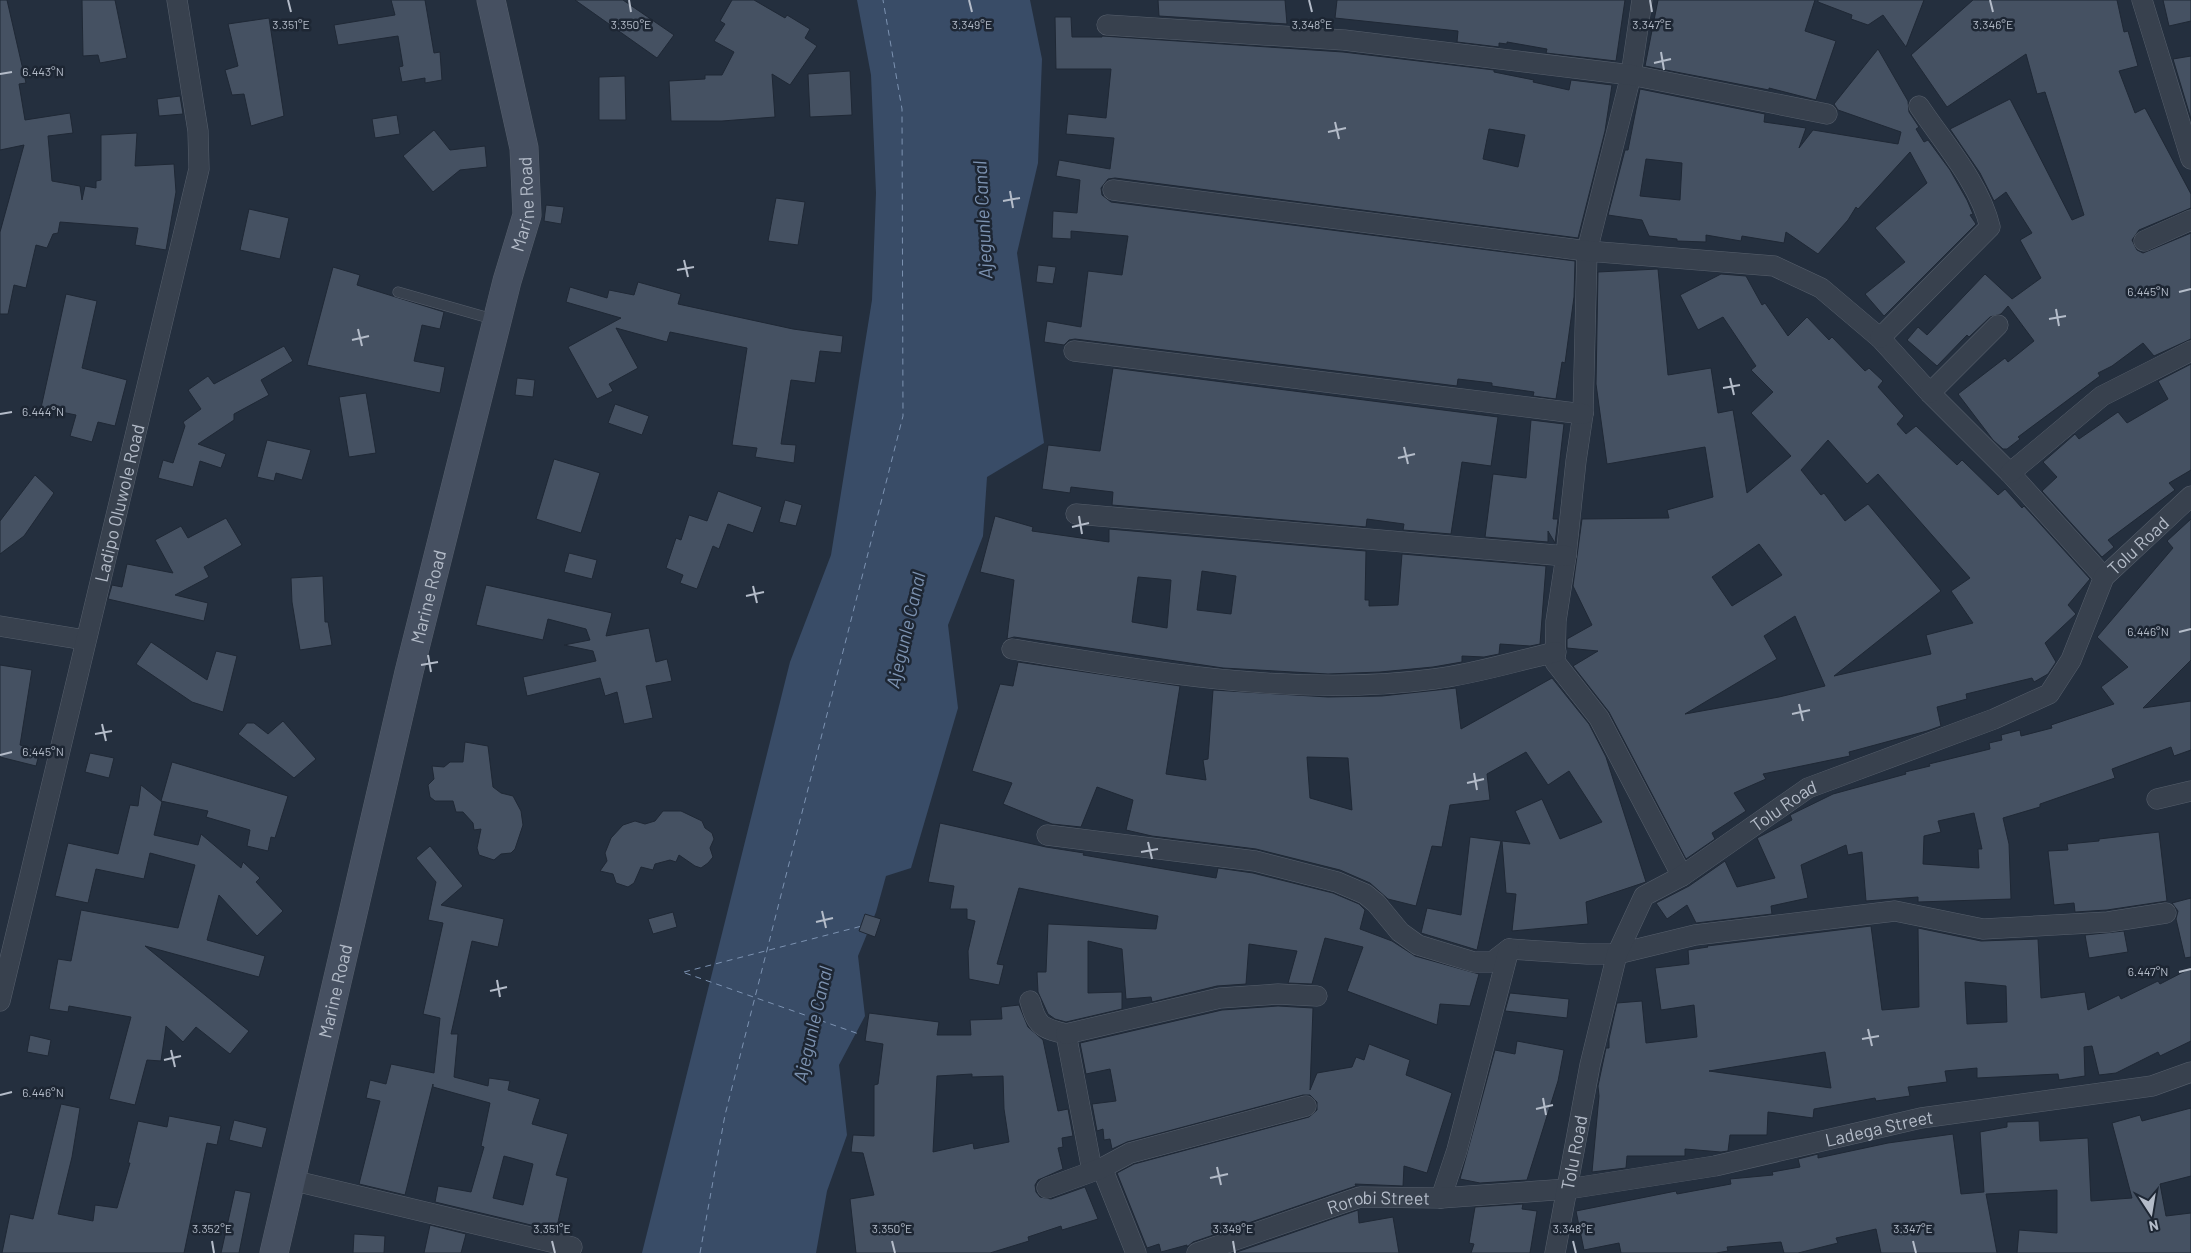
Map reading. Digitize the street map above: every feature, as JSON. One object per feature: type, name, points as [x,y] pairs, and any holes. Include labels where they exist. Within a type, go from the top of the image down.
[{"type":"street","name":"Ladipo Oluwole Road","points":[[0,1001],[199,169],[198,131],[177,0]]},
{"type":"street","name":"Marine Road","points":[[274,1253],[409,672],[497,320],[527,214],[524,148],[491,0]]},
{"type":"street","points":[[1642,0],[1630,75],[1587,251],[1583,414],[1566,556],[1556,621],[1555,662],[1599,718],[1682,876]]},
{"type":"street","points":[[2142,0],[2191,160]]},
{"type":"street","points":[[1107,25],[1344,40],[1630,75],[1827,114]]},
{"type":"street","points":[[1880,338],[1990,227],[1986,209],[1977,192],[1919,106]]},
{"type":"street","points":[[1113,190],[1587,251],[1774,266],[1820,288],[1880,338],[1930,394],[2010,473],[2104,577]]},
{"type":"street","points":[[2144,241],[2191,220]]},
{"type":"street","points":[[1930,394],[1998,324]]},
{"type":"street","points":[[1074,351],[1583,414]]},
{"type":"street","points":[[2010,473],[2102,396],[2191,351]]},
{"type":"street","name":"Tolu Road","points":[[1555,1253],[1590,1064],[1617,954],[1644,896],[1682,876],[1808,788],[1994,719],[2049,694],[2071,660],[2104,577],[2191,496]]},
{"type":"street","points":[[1076,514],[1566,556]]},
{"type":"street","points":[[0,626],[85,640]]},
{"type":"street","points":[[1012,649],[1208,679],[1324,685],[1435,679],[1556,652]]},
{"type":"street","points":[[2157,799],[2191,791]]},
{"type":"street","points":[[1047,835],[1255,861],[1336,882],[1365,894],[1376,903],[1400,932],[1418,945],[1474,962],[1492,962],[1509,949],[1617,954],[1694,935],[1895,911],[1982,929],[2108,922],[2166,913]]},
{"type":"street","points":[[1441,1198],[1457,1150],[1509,949]]},
{"type":"street","points":[[1030,1001],[1035,1020],[1045,1029],[1066,1034],[1220,998],[1278,994],[1317,996]]},
{"type":"street","points":[[1066,1034],[1097,1169],[1136,1253]]},
{"type":"street","name":"Ladega Street","points":[[1568,1189],[1715,1166],[1921,1118],[2152,1086],[2191,1072]]},
{"type":"street","points":[[1047,1188],[1097,1169],[1130,1153],[1306,1106]]},
{"type":"street","points":[[291,1180],[572,1247]]},
{"type":"street","name":"Rorobi Street","points":[[1197,1253],[1360,1197],[1441,1198],[1568,1189]]},
{"type":"lane","points":[[398,292],[497,320]]},
{"type":"water","name":"Ajegunle Canal","points":[[857,0],[1030,0],[1042,59],[1038,163],[1017,253],[1044,443],[987,477],[983,536],[948,625],[958,708],[911,868],[886,876],[876,912],[858,956],[865,1016],[839,1065],[847,1135],[827,1191],[816,1253],[642,1253],[790,662],[831,555],[872,300],[876,193],[871,75]]},
{"type":"building","points":[[0,0],[7,0],[26,83],[19,84],[25,120],[70,113],[73,133],[48,136],[52,181],[80,186],[82,200],[85,186],[96,188],[96,181],[101,180],[101,135],[137,133],[135,166],[174,164],[176,192],[166,250],[135,245],[138,228],[60,222],[58,233],[53,234],[47,248],[36,245],[26,288],[14,285],[8,314],[0,314],[0,232],[24,145],[0,150]]},
{"type":"building","points":[[82,0],[115,0],[127,58],[100,63],[98,55],[83,56]]},
{"type":"building","points":[[391,0],[425,0],[434,53],[440,52],[442,80],[425,83],[425,78],[402,82],[399,67],[403,66],[398,36],[338,45],[334,25],[395,15]]},
{"type":"building","points":[[575,0],[623,0],[674,35],[657,58]]},
{"type":"building","points":[[732,0],[754,0],[785,18],[787,15],[810,29],[805,38],[817,46],[790,85],[772,74],[775,117],[722,121],[671,121],[669,81],[705,79],[705,75],[722,75],[734,52],[714,41],[725,24],[720,21]]},
{"type":"building","points":[[1158,0],[1285,0],[1287,24],[1159,16]]},
{"type":"building","points":[[1337,0],[1625,0],[1616,61],[1546,53],[1547,49],[1507,42],[1507,44],[1499,43],[1499,47],[1457,42],[1458,31],[1335,18]]},
{"type":"building","points":[[1658,0],[1815,0],[1805,31],[1836,41],[1816,100],[1769,88],[1769,90],[1645,66]]},
{"type":"building","points":[[1818,0],[1924,0],[1906,47],[1883,15],[1868,25],[1851,19],[1852,15],[1818,2]]},
{"type":"building","points":[[1973,0],[2117,0],[2124,32],[2128,31],[2138,66],[2119,71],[2135,113],[2145,108],[2191,194],[2191,208],[2139,230],[2132,240],[2137,250],[2143,253],[2191,233],[2191,339],[2154,356],[2143,343],[2112,366],[2098,373],[2100,376],[2018,437],[2020,439],[2007,449],[2003,449],[1993,440],[1958,394],[2005,358],[2008,362],[2034,341],[2008,306],[2001,314],[1990,317],[1969,337],[1967,335],[1937,366],[1907,340],[1918,327],[1927,335],[1985,274],[2012,299],[2041,278],[2020,240],[2032,233],[2006,192],[1994,201],[1980,173],[1950,129],[2010,99],[2072,220],[2084,215],[2045,92],[2037,94],[2026,54],[1947,107],[1911,55]]},
{"type":"building","points":[[2163,0],[2191,0],[2191,21],[2169,26]]},
{"type":"building","points":[[1055,17],[1071,17],[1072,37],[1102,36],[1343,52],[1494,70],[1494,72],[1534,80],[1533,82],[1569,90],[1571,80],[1612,85],[1605,131],[1578,238],[1115,178],[1108,179],[1101,188],[1102,195],[1111,202],[1575,261],[1574,297],[1565,363],[1562,362],[1556,399],[1533,396],[1534,392],[1492,386],[1492,383],[1458,379],[1457,386],[1075,339],[1069,340],[1064,345],[1044,342],[1047,321],[1081,327],[1088,271],[1122,275],[1128,236],[1071,231],[1071,239],[1052,238],[1053,211],[1077,213],[1080,180],[1056,176],[1059,160],[1110,169],[1114,138],[1066,134],[1068,114],[1106,118],[1111,69],[1056,69]],"holes":[[[1489,129],[1525,135],[1518,167],[1483,159]]]},
{"type":"building","points":[[269,18],[284,116],[251,126],[244,94],[232,95],[225,70],[238,66],[228,24]]},
{"type":"building","points":[[1878,49],[1908,101],[1909,112],[1919,127],[1916,129],[1924,142],[1928,140],[1950,170],[1967,200],[1973,214],[1970,215],[1976,224],[1884,316],[1865,294],[1905,262],[1875,228],[1927,183],[1910,152],[1858,209],[1856,207],[1848,220],[1818,254],[1786,232],[1784,243],[1742,236],[1741,241],[1706,235],[1706,242],[1677,241],[1677,239],[1649,236],[1642,220],[1608,215],[1625,150],[1628,150],[1640,89],[1765,114],[1764,122],[1806,128],[1799,148],[1813,130],[1898,144],[1901,132],[1838,110],[1834,104]],"holes":[[[1646,159],[1682,163],[1680,200],[1640,196]]]},
{"type":"building","points":[[2191,56],[2191,119],[2173,59]]},
{"type":"building","points":[[850,71],[852,115],[810,117],[808,74]]},
{"type":"building","points":[[625,76],[626,120],[599,120],[599,77]]},
{"type":"building","points":[[180,96],[183,114],[159,116],[157,99]]},
{"type":"building","points":[[397,115],[400,134],[375,138],[372,119]]},
{"type":"building","points":[[434,130],[450,150],[485,146],[487,167],[460,170],[433,192],[403,156]]},
{"type":"building","points":[[776,198],[805,202],[798,245],[768,241]]},
{"type":"building","points":[[546,205],[564,207],[561,224],[544,221]]},
{"type":"building","points":[[249,209],[289,218],[280,259],[240,250]]},
{"type":"building","points":[[1038,265],[1056,267],[1053,284],[1036,282]]},
{"type":"building","points":[[333,267],[360,275],[357,285],[444,312],[440,329],[422,325],[414,361],[445,367],[440,393],[307,365]]},
{"type":"building","points":[[1658,269],[1668,375],[1711,368],[1718,413],[1733,410],[1747,493],[1791,456],[1751,413],[1773,392],[1751,370],[1756,366],[1723,317],[1698,330],[1680,295],[1721,274],[1746,276],[1762,305],[1765,303],[1788,336],[1807,317],[1829,340],[1832,337],[1865,371],[1869,368],[1883,381],[1878,387],[1904,416],[1897,424],[1906,434],[1916,426],[1957,465],[1962,460],[1998,495],[2005,489],[2022,508],[2024,506],[2090,579],[2068,605],[2076,614],[2045,643],[2056,662],[2048,674],[2034,682],[2032,678],[1966,694],[1967,699],[1937,707],[1941,726],[1927,731],[1849,752],[1850,756],[1763,774],[1766,779],[1734,793],[1746,811],[1712,833],[1715,839],[1686,859],[1609,712],[1573,666],[1598,651],[1567,648],[1567,639],[1592,625],[1573,586],[1582,519],[1669,518],[1667,510],[1713,497],[1705,447],[1607,464],[1596,384],[1598,272]],"holes":[[[1828,440],[1867,484],[1878,474],[1970,578],[1951,591],[1973,623],[1926,635],[1931,654],[1834,676],[1941,591],[1868,504],[1845,521],[1824,493],[1821,495],[1801,470]],[[1759,544],[1782,575],[1732,606],[1712,577]],[[1795,616],[1825,686],[1779,697],[1685,714],[1777,659],[1764,636]]]},
{"type":"building","points":[[638,282],[681,294],[678,304],[793,329],[843,336],[841,353],[820,351],[815,383],[791,380],[781,444],[796,445],[794,463],[755,457],[757,448],[732,445],[747,348],[670,332],[667,342],[616,328],[638,368],[609,384],[613,391],[597,399],[568,347],[621,318],[566,302],[570,287],[607,298],[609,290],[634,295]]},
{"type":"building","points":[[66,294],[97,301],[82,368],[127,380],[115,426],[98,422],[92,442],[70,436],[76,415],[41,408]]},
{"type":"building","points":[[284,346],[293,361],[261,380],[269,395],[234,414],[234,420],[198,444],[226,454],[221,468],[200,461],[193,487],[158,478],[163,460],[173,463],[185,426],[183,422],[201,409],[188,390],[208,376],[214,384]]},
{"type":"building","points":[[2191,364],[2191,470],[2169,483],[2175,490],[2108,540],[2114,547],[2102,557],[2042,491],[2057,477],[2043,462],[2075,434],[2079,439],[2118,412],[2127,423],[2168,399],[2158,381]]},
{"type":"building","points":[[1113,368],[1498,417],[1491,466],[1462,462],[1451,534],[1403,530],[1404,524],[1367,519],[1366,527],[1112,505],[1113,492],[1071,487],[1070,493],[1042,489],[1048,445],[1100,451]]},
{"type":"building","points":[[517,378],[535,380],[533,397],[515,395]]},
{"type":"building","points":[[366,393],[376,453],[349,457],[339,397]]},
{"type":"building","points":[[615,404],[649,416],[642,435],[608,423]]},
{"type":"building","points":[[1531,420],[1564,424],[1553,519],[1558,519],[1555,543],[1548,531],[1548,542],[1485,537],[1493,474],[1526,478]]},
{"type":"building","points":[[267,440],[311,450],[302,480],[276,473],[274,481],[257,477]]},
{"type":"building","points":[[554,459],[600,473],[581,533],[536,519]]},
{"type":"building","points":[[35,475],[54,493],[24,536],[0,554],[0,521]]},
{"type":"building","points":[[718,491],[762,507],[753,533],[728,524],[719,549],[713,546],[697,589],[680,583],[683,575],[666,568],[676,538],[681,540],[689,515],[707,521]]},
{"type":"building","points":[[785,500],[802,505],[796,526],[779,522]]},
{"type":"building","points":[[995,516],[1033,527],[1032,531],[1109,542],[1109,529],[1366,551],[1365,600],[1369,600],[1369,606],[1398,605],[1402,554],[1546,566],[1540,644],[1530,646],[1500,644],[1499,654],[1484,657],[1462,656],[1462,662],[1433,667],[1328,674],[1223,668],[1014,637],[1007,639],[1014,580],[980,572]],"holes":[[[1202,571],[1236,576],[1231,614],[1197,610]],[[1138,577],[1171,580],[1167,628],[1132,622]]]},
{"type":"building","points":[[226,518],[242,545],[204,567],[209,577],[175,595],[208,603],[204,621],[108,599],[112,585],[122,587],[127,564],[173,573],[155,540],[181,526],[188,538]]},
{"type":"building","points":[[2191,519],[2191,660],[2143,708],[2191,701],[2191,750],[2174,756],[2171,747],[2112,769],[2115,778],[2040,804],[2040,807],[2003,818],[2009,844],[2011,899],[1918,902],[1918,897],[1866,901],[1862,852],[1848,855],[1846,845],[1801,865],[1808,898],[1771,906],[1772,914],[1696,923],[1687,905],[1667,919],[1656,903],[1689,886],[1725,861],[1737,887],[1775,878],[1757,838],[1792,820],[1790,815],[1833,794],[1906,774],[1905,772],[1930,766],[1929,764],[1990,749],[1989,743],[2002,740],[2001,735],[2020,730],[2021,736],[2052,728],[2051,725],[2114,704],[2101,687],[2128,667],[2097,637],[2173,548],[2167,541]],"holes":[[[1974,813],[1982,849],[1978,849],[1979,868],[1923,864],[1924,836],[1941,832],[1938,821]]]},
{"type":"building","points":[[569,553],[597,560],[592,579],[564,572]]},
{"type":"building","points":[[323,576],[325,622],[328,622],[332,645],[300,650],[292,602],[291,578]]},
{"type":"building","points":[[486,585],[612,613],[606,636],[649,628],[656,662],[667,659],[672,681],[646,686],[653,718],[624,724],[617,692],[605,696],[600,678],[527,696],[523,677],[596,661],[593,651],[564,645],[590,640],[586,629],[548,619],[543,640],[476,625]]},
{"type":"building","points":[[151,642],[207,680],[216,651],[237,656],[223,712],[192,702],[136,664]]},
{"type":"building","points":[[1018,662],[1180,686],[1166,774],[1206,780],[1203,760],[1208,759],[1213,690],[1328,697],[1382,696],[1456,688],[1461,729],[1552,678],[1589,724],[1606,757],[1646,882],[1586,902],[1588,924],[1512,931],[1516,894],[1506,893],[1502,841],[1530,844],[1515,811],[1542,799],[1560,839],[1602,822],[1569,771],[1548,785],[1526,752],[1487,774],[1490,800],[1450,805],[1442,847],[1432,846],[1416,906],[1388,899],[1370,883],[1340,870],[1256,849],[1152,836],[1126,830],[1133,800],[1097,787],[1081,827],[1052,824],[1003,804],[1012,783],[972,771],[1000,684],[1013,686]],"holes":[[[1307,757],[1348,758],[1352,810],[1310,798]]]},
{"type":"building","points":[[0,665],[32,670],[20,745],[40,751],[36,766],[0,757]]},
{"type":"building","points":[[283,721],[316,759],[294,778],[238,734],[247,723],[254,723],[268,734]]},
{"type":"building","points":[[465,742],[488,746],[493,787],[501,793],[513,796],[521,811],[523,825],[515,849],[511,853],[501,854],[494,860],[479,855],[477,848],[481,829],[474,830],[473,823],[463,812],[456,812],[453,801],[435,801],[430,797],[428,785],[434,779],[432,766],[444,767],[450,762],[463,762]]},
{"type":"building","points":[[90,753],[114,758],[109,778],[85,772]]},
{"type":"building","points":[[172,762],[288,796],[275,838],[271,837],[268,851],[247,846],[250,830],[206,817],[208,811],[161,801]]},
{"type":"building","points":[[141,785],[162,802],[154,835],[198,845],[201,834],[241,868],[243,862],[260,878],[256,882],[283,911],[257,936],[219,895],[207,940],[265,956],[259,977],[145,946],[249,1031],[230,1054],[196,1027],[183,1042],[166,1026],[161,1061],[147,1060],[135,1105],[109,1099],[131,1017],[69,1006],[68,1012],[49,1009],[58,959],[71,961],[81,910],[178,928],[195,865],[150,853],[144,879],[96,869],[88,903],[55,896],[68,843],[118,854],[130,805],[138,806]]},
{"type":"building","points":[[663,811],[681,811],[702,821],[705,828],[712,833],[714,839],[710,848],[713,857],[708,863],[701,868],[679,855],[676,862],[670,860],[655,864],[653,870],[641,867],[634,883],[628,887],[616,883],[613,874],[600,871],[607,861],[605,853],[611,838],[623,825],[635,821],[645,824],[655,821]]},
{"type":"building","points":[[940,823],[1046,847],[1084,853],[1083,855],[1216,878],[1218,868],[1253,873],[1333,893],[1359,904],[1365,910],[1360,929],[1392,941],[1415,956],[1479,974],[1470,1006],[1440,1004],[1437,1025],[1347,991],[1363,947],[1325,938],[1312,984],[1288,983],[1297,951],[1249,944],[1246,984],[1217,986],[1152,1002],[1151,997],[1126,999],[1122,949],[1088,941],[1088,993],[1122,992],[1122,1009],[1066,1022],[1055,1019],[1048,1014],[1038,992],[1037,972],[1046,972],[1048,924],[1156,929],[1158,916],[1019,888],[997,964],[1004,965],[999,985],[969,979],[968,951],[975,921],[967,919],[967,909],[950,909],[954,886],[928,882]]},
{"type":"building","points":[[2159,832],[2167,901],[2107,910],[2075,912],[2074,903],[2054,905],[2048,851],[2068,850],[2067,844]]},
{"type":"building","points":[[1470,837],[1501,841],[1477,950],[1421,933],[1427,908],[1461,915]]},
{"type":"building","points":[[430,846],[463,886],[441,905],[504,919],[498,947],[472,941],[451,1034],[458,1034],[454,1077],[488,1086],[489,1078],[510,1081],[508,1090],[540,1099],[532,1124],[568,1134],[556,1175],[568,1178],[556,1231],[435,1202],[438,1186],[471,1192],[484,1147],[481,1146],[490,1103],[433,1087],[433,1084],[405,1195],[359,1184],[380,1101],[366,1098],[370,1080],[386,1084],[391,1064],[434,1073],[440,1018],[423,1014],[443,923],[428,920],[436,882],[416,858]],"holes":[[[504,1156],[533,1164],[523,1205],[493,1198]]]},
{"type":"building","points":[[2191,898],[2191,957],[2185,958],[2176,919],[2178,911],[2172,903]]},
{"type":"building","points":[[673,912],[677,927],[653,934],[648,919]]},
{"type":"building","points":[[865,914],[881,919],[875,937],[859,931]]},
{"type":"building","points":[[1871,926],[1882,1010],[1919,1007],[1918,928],[1981,941],[2038,939],[2041,998],[2085,992],[2088,1010],[2119,995],[2121,999],[2158,981],[2160,984],[2191,968],[2191,1041],[2160,1056],[2158,1052],[2116,1073],[2099,1075],[2092,1046],[2084,1047],[2085,1076],[2059,1080],[2058,1074],[1977,1078],[1977,1068],[1945,1071],[1947,1082],[1908,1087],[1910,1096],[1876,1101],[1875,1098],[1814,1109],[1813,1118],[1768,1112],[1767,1135],[1730,1135],[1728,1151],[1685,1149],[1685,1156],[1627,1156],[1626,1168],[1592,1172],[1599,1096],[1598,1086],[1606,1048],[1609,1048],[1609,1039],[1617,1003],[1642,1001],[1646,1043],[1697,1037],[1694,1005],[1661,1010],[1655,968],[1689,964],[1688,950]],"holes":[[[1965,982],[2006,986],[2007,1022],[1967,1024]],[[1825,1052],[1831,1088],[1709,1071]]]},
{"type":"building","points":[[2124,931],[2128,952],[2089,958],[2085,935]]},
{"type":"building","points":[[1510,993],[1569,999],[1567,1018],[1505,1011]]},
{"type":"building","points":[[1019,1005],[1028,1027],[1043,1040],[1058,1111],[1068,1109],[1073,1136],[1062,1138],[1063,1147],[1058,1148],[1063,1169],[1038,1180],[1035,1185],[1036,1192],[1040,1197],[1051,1199],[1085,1187],[1098,1219],[1062,1230],[1061,1226],[1028,1237],[1029,1241],[990,1253],[856,1253],[850,1199],[874,1195],[863,1153],[851,1152],[853,1135],[874,1136],[874,1085],[878,1084],[883,1044],[865,1041],[869,1013],[939,1022],[937,1035],[971,1035],[970,1020],[1002,1019],[1001,1007]],"holes":[[[972,1074],[972,1077],[1003,1076],[1004,1109],[1009,1142],[974,1149],[973,1143],[933,1152],[937,1076]]]},
{"type":"building","points":[[1278,1006],[1313,1008],[1310,1090],[1317,1073],[1352,1067],[1356,1057],[1364,1060],[1369,1044],[1410,1060],[1406,1075],[1452,1093],[1427,1173],[1404,1166],[1403,1186],[1355,1184],[1356,1186],[1193,1242],[1187,1247],[1187,1245],[1161,1252],[1159,1244],[1147,1248],[1117,1173],[1134,1164],[1309,1117],[1317,1110],[1317,1102],[1310,1095],[1303,1095],[1127,1142],[1112,1149],[1110,1139],[1104,1140],[1103,1129],[1097,1131],[1092,1104],[1116,1101],[1110,1069],[1086,1074],[1080,1043],[1222,1010]]},
{"type":"building","points":[[30,1035],[51,1040],[48,1056],[27,1052]]},
{"type":"building","points":[[1517,1041],[1564,1050],[1558,1081],[1527,1180],[1480,1183],[1460,1179],[1495,1050],[1515,1054]]},
{"type":"building","points":[[61,1104],[80,1108],[72,1157],[58,1214],[93,1221],[95,1205],[117,1208],[130,1163],[128,1163],[138,1121],[167,1127],[169,1116],[221,1126],[217,1145],[207,1143],[184,1253],[2,1253],[10,1214],[33,1219]]},
{"type":"building","points":[[2191,1108],[2191,1176],[2160,1184],[2166,1216],[2191,1213],[2191,1253],[2017,1253],[2019,1230],[2057,1233],[2057,1190],[1986,1194],[1997,1253],[1881,1253],[1876,1229],[1836,1238],[1838,1243],[1798,1253],[1784,1253],[1781,1242],[1727,1247],[1728,1251],[1716,1253],[1621,1253],[1619,1243],[1584,1250],[1576,1211],[1676,1191],[1677,1194],[1731,1184],[1730,1179],[1773,1175],[1772,1172],[1800,1167],[1798,1159],[1818,1154],[1818,1158],[1888,1143],[1953,1134],[1961,1194],[1984,1192],[1980,1132],[2007,1127],[2007,1122],[2039,1121],[2040,1141],[2088,1138],[2091,1201],[2132,1198],[2112,1123],[2140,1115],[2142,1121]]},
{"type":"building","points":[[234,1120],[267,1128],[262,1148],[229,1140]]},
{"type":"building","points":[[235,1190],[251,1193],[239,1253],[221,1253]]},
{"type":"building","points":[[1523,1204],[1522,1209],[1537,1211],[1530,1253],[1471,1253],[1474,1244],[1469,1243],[1475,1207]]},
{"type":"building","points":[[1358,1210],[1359,1223],[1393,1217],[1399,1253],[1234,1253]]},
{"type":"building","points":[[430,1225],[466,1234],[461,1253],[424,1253]]},
{"type":"building","points":[[354,1234],[385,1236],[384,1253],[353,1253]]},
{"type":"ferry route","points":[[700,1253],[725,1115],[903,416],[902,109],[883,0]]},
{"type":"ferry route","points":[[684,972],[862,926]]},
{"type":"ferry route","points":[[685,973],[859,1034]]}]
